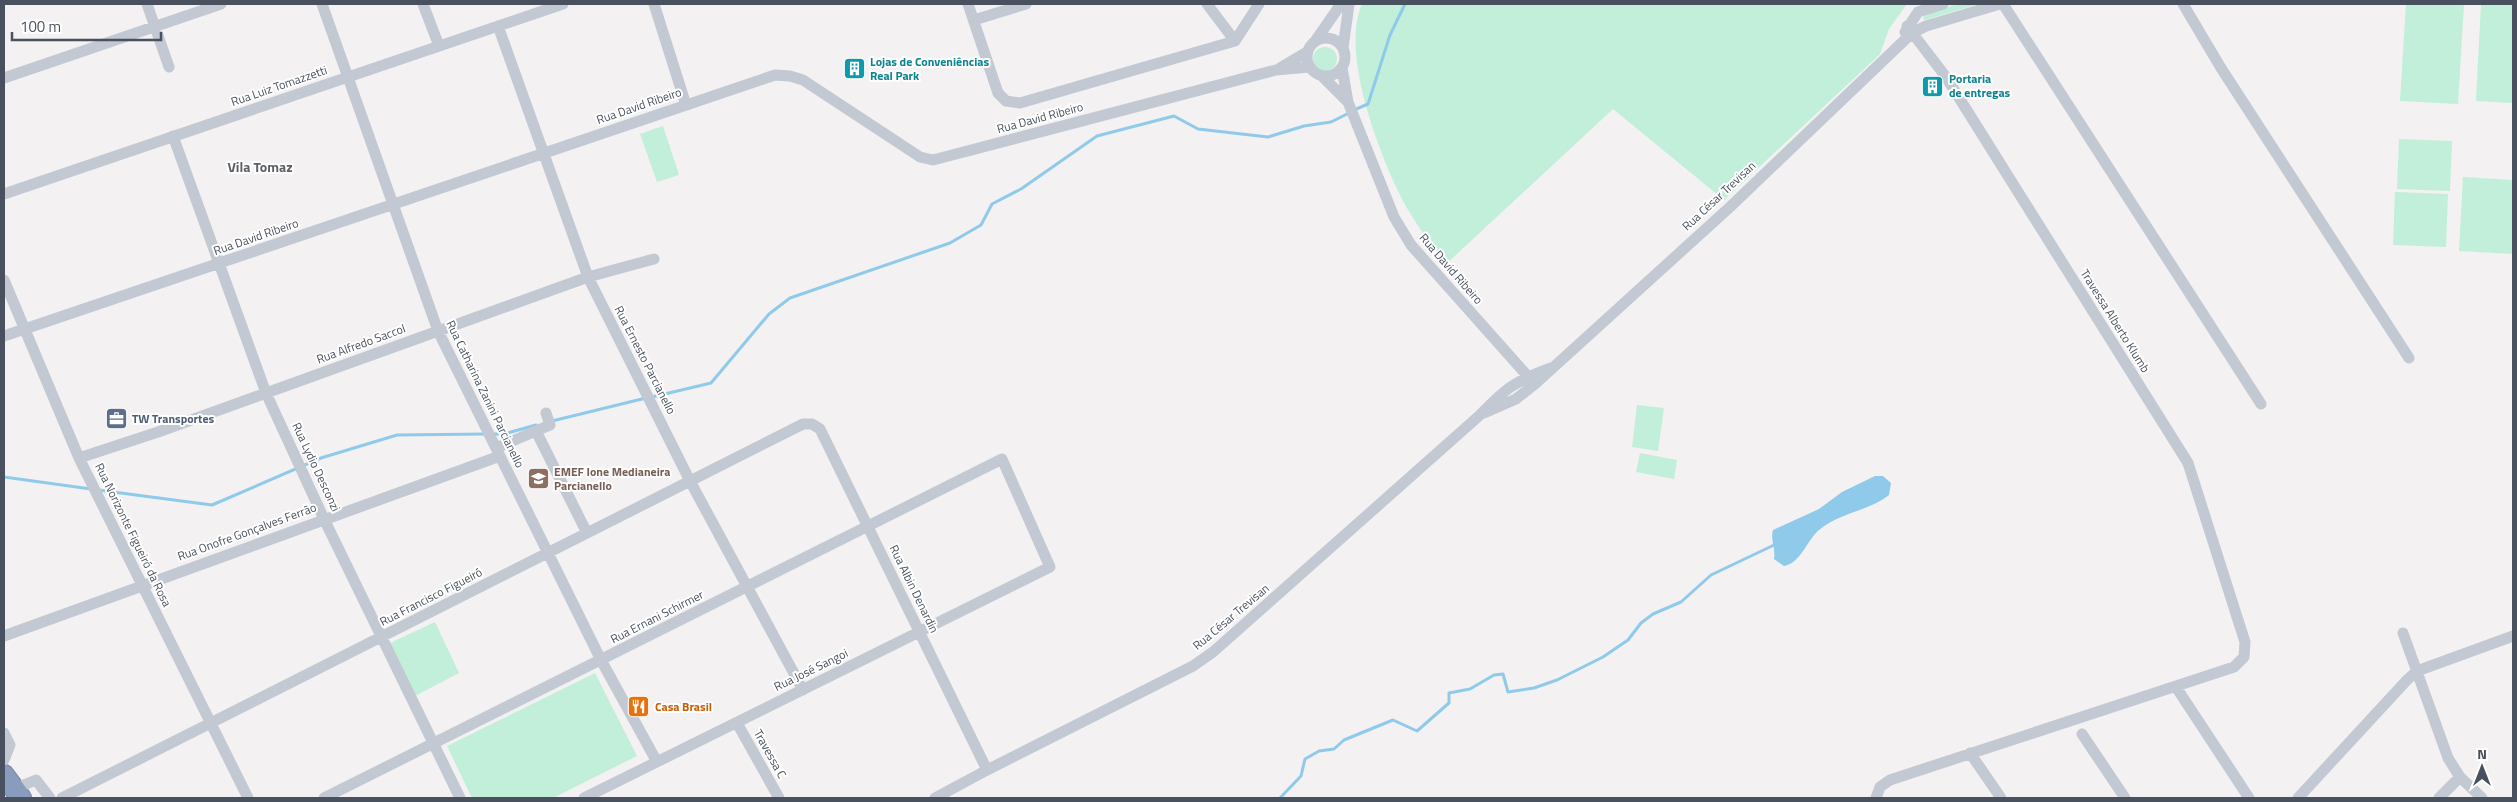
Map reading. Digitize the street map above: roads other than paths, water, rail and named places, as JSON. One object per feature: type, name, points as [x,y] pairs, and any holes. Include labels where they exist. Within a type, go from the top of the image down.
[{"type":"street","points":[[146,4],[169,67]]},
{"type":"street","points":[[4,78],[221,4]]},
{"type":"street","name":"Rua Catharina Zanini Parcianello","points":[[322,4],[438,331],[602,660],[657,762]]},
{"type":"street","points":[[423,4],[439,46]]},
{"type":"street","name":"Rua Luiz Tomazzetti","points":[[4,194],[563,4]]},
{"type":"street","points":[[654,4],[686,104]]},
{"type":"street","points":[[968,4],[998,93],[1006,101],[1020,102],[1235,41],[1259,4]]},
{"type":"street","points":[[974,20],[1026,4]]},
{"type":"street","points":[[1207,4],[1235,41]]},
{"type":"street","points":[[1341,4],[1307,52],[1309,67],[1322,76],[1330,76],[1342,68],[1345,62],[1343,48],[1349,4]]},
{"type":"street","name":"Rua César Trevisan","points":[[935,798],[1192,666],[1213,652],[1480,415],[1508,387],[1532,380],[1551,368],[1730,206],[1903,41],[1918,12],[1943,4]]},
{"type":"street","points":[[1910,30],[2001,4],[2261,404]]},
{"type":"street","points":[[2183,4],[2221,68],[2409,358]]},
{"type":"street","name":"Rua Ernesto Parcianello","points":[[498,26],[588,277],[690,481],[803,690]]},
{"type":"street","name":"Travessa Alberto Klumb","points":[[1910,30],[1946,77],[2188,463],[2244,642],[2244,657],[2234,667],[2176,687]]},
{"type":"street","points":[[1316,40],[1332,38],[1343,48]]},
{"type":"street","name":"Rua David Ribeiro","points":[[1276,70],[1307,52]]},
{"type":"street","name":"Rua David Ribeiro","points":[[4,336],[775,75],[790,76],[803,80],[920,157],[933,160],[1276,70],[1309,67]]},
{"type":"street","name":"Rua David Ribeiro","points":[[1342,68],[1348,102],[1394,217],[1411,245],[1532,380]]},
{"type":"street","name":"Rua David Ribeiro","points":[[1322,76],[1348,102]]},
{"type":"street","name":"Rua Lydio Desconzi","points":[[173,136],[266,393],[324,519],[435,743],[460,798]]},
{"type":"street","name":"Rua Alfredo Saccol","points":[[79,458],[588,277],[654,259]]},
{"type":"street","name":"Rua Norizonte Figueiró da Rosa","points":[[4,280],[79,458],[248,798]]},
{"type":"street","points":[[546,413],[550,425],[536,432],[587,533]]},
{"type":"street","name":"Rua Francisco Figueiró","points":[[62,798],[803,424],[812,424]]},
{"type":"street","name":"Rua Albin Denardin","points":[[812,424],[820,429],[987,770]]},
{"type":"street","name":"Rua Onofre Gonçalves Ferrão","points":[[4,636],[324,519],[498,452],[536,432]]},
{"type":"street","name":"Rua Ernani Schirmer","points":[[324,798],[1002,459],[1050,568]]},
{"type":"street","name":"Rua José Sangoi","points":[[584,798],[1050,568]]},
{"type":"street","points":[[2403,634],[2448,758],[2460,777],[2482,798]]},
{"type":"street","points":[[2298,798],[2417,671],[2513,636]]},
{"type":"street","points":[[1876,798],[1880,787],[1890,780],[2176,687],[2249,798]]},
{"type":"street","name":"Travessa C","points":[[737,723],[779,798]]},
{"type":"street","points":[[4,733],[10,745],[4,760]]},
{"type":"street","points":[[2082,734],[2125,798]]},
{"type":"street","points":[[1970,753],[2001,798]]},
{"type":"street","points":[[2439,798],[2460,777]]},
{"type":"street","points":[[10,791],[36,780],[50,798]]},
{"type":"water","points":[[1875,476],[1883,476],[1891,483],[1889,495],[1873,505],[1836,519],[1819,530],[1795,561],[1790,564],[1784,566],[1774,559],[1773,530],[1819,509],[1842,492]]},
{"type":"waterway","points":[[1354,110],[1368,104],[1390,35],[1405,4]]},
{"type":"waterway","points":[[652,397],[711,383],[769,314],[790,298],[950,243],[981,225],[992,204],[1021,189],[1097,136],[1174,116],[1198,129],[1268,137],[1304,126],[1331,122],[1349,113]]},
{"type":"waterway","points":[[552,421],[646,398]]},
{"type":"waterway","points":[[491,434],[504,434],[536,425]]},
{"type":"waterway","points":[[98,490],[212,505],[321,458],[397,435],[485,434]]},
{"type":"waterway","points":[[4,477],[91,489]]},
{"type":"waterway","points":[[1280,798],[1301,776],[1305,759],[1319,751],[1334,749],[1344,740],[1393,720],[1417,731],[1449,703],[1449,693],[1470,689],[1494,675],[1503,674],[1508,692],[1534,688],[1557,680],[1603,657],[1628,640],[1641,623],[1653,614],[1681,602],[1711,575],[1774,545]]},
{"type":"place","name":"Lojas de Conveniências Real Park","points":[[854,69]]},
{"type":"place","name":"Portaria de entregas","points":[[1933,86]]},
{"type":"place","name":"TW Transportes","points":[[116,419]]},
{"type":"place","name":"EMEF Ione Medianeira Parcianello","points":[[538,479]]},
{"type":"place","name":"Casa Brasil","points":[[639,707]]},
{"type":"district","name":"Vila Tomaz","points":[[260,167]]}]
